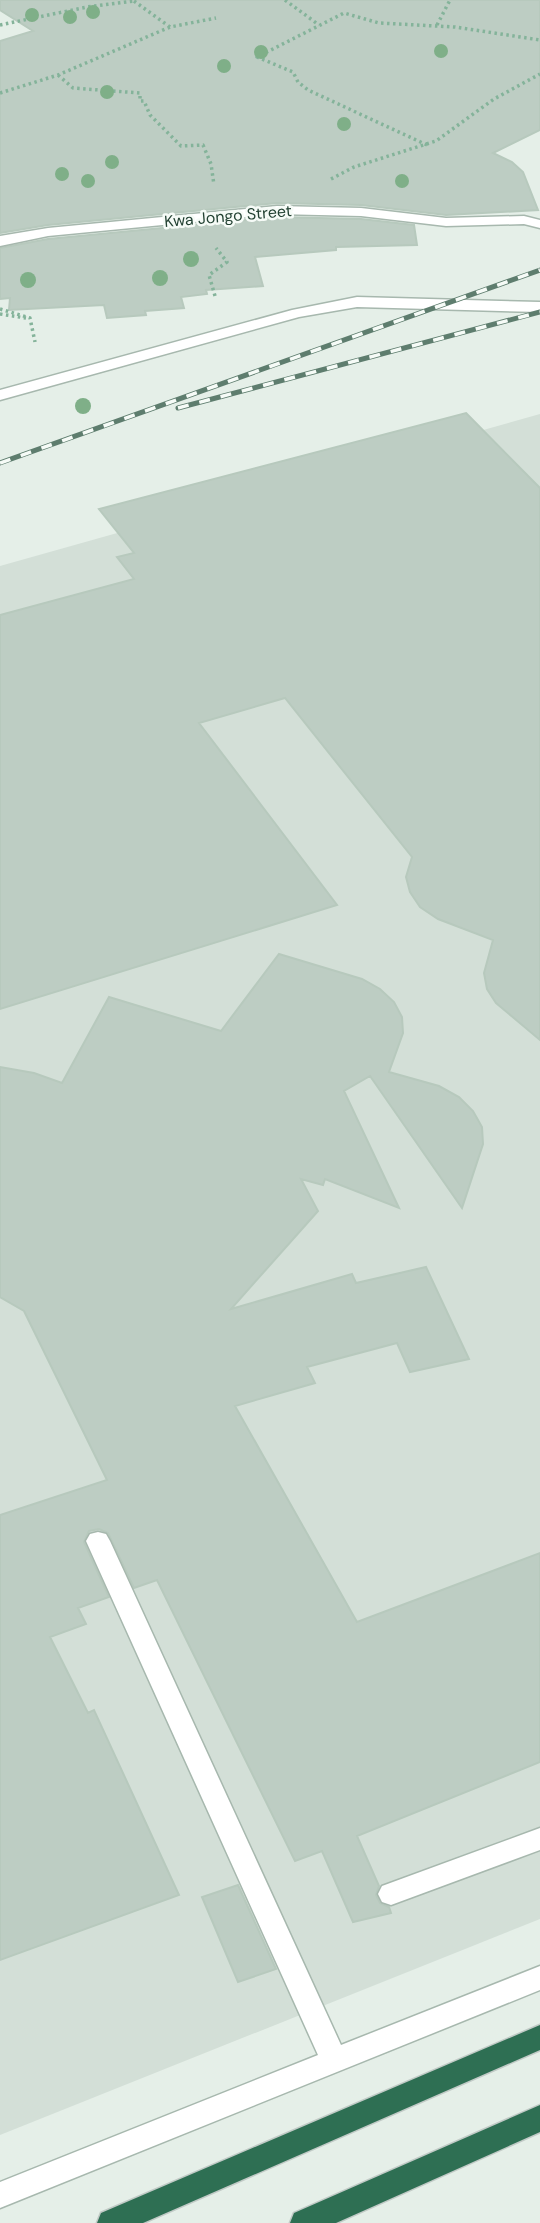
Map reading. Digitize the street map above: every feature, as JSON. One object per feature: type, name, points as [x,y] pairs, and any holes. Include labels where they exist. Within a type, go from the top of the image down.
[{"type":"highway","points":[[111,2223],[540,2037]]},
{"type":"highway","points":[[304,2223],[540,2119]]},
{"type":"street","name":"Kwa Jongo Street","points":[[0,241],[48,232],[277,210],[361,212],[446,222],[524,219],[540,224]]},
{"type":"street","points":[[0,395],[297,313],[357,302],[540,307]]},
{"type":"street","points":[[98,1541],[334,2060]]},
{"type":"street","points":[[391,1894],[540,1839]]},
{"type":"street","points":[[0,2195],[540,1978]]},
{"type":"path","points":[[285,0],[320,25]]},
{"type":"path","points":[[437,26],[450,0]]},
{"type":"path","points":[[0,25],[87,7],[133,1],[170,27]]},
{"type":"path","points":[[427,145],[308,90],[298,82],[293,72],[257,57],[344,13],[387,24],[437,26],[512,34],[540,40]]},
{"type":"path","points":[[0,93],[58,75],[170,27],[216,18]]},
{"type":"path","points":[[277,210],[309,204],[315,190],[351,167],[384,161],[427,145],[464,123],[476,111],[510,88],[540,74]]},
{"type":"path","points":[[58,75],[73,88],[140,93],[140,101],[144,102],[148,116],[172,133],[181,146],[203,145],[211,164],[219,210],[229,216]]},
{"type":"path","points":[[170,221],[179,242],[218,248],[227,262],[209,275],[215,296]]},
{"type":"path","points":[[0,312],[30,318],[35,342]]},
{"type":"shaded area","points":[[540,414],[540,1919],[0,2135],[0,566]]},
{"type":"building","points":[[0,0],[540,0],[540,130],[493,153],[512,162],[523,172],[538,210],[446,215],[361,205],[277,203],[48,225],[0,233],[0,41],[33,31],[0,10]]},
{"type":"building","points":[[277,217],[361,219],[414,225],[417,245],[336,247],[336,250],[255,257],[263,286],[206,290],[207,294],[181,297],[184,308],[145,311],[146,315],[107,318],[104,305],[9,310],[10,298],[0,299],[0,248],[48,239]]},
{"type":"building","points":[[466,413],[540,488],[540,1040],[496,1003],[487,989],[484,973],[493,940],[438,919],[420,907],[410,892],[406,877],[412,857],[285,698],[199,723],[337,905],[0,1009],[0,615],[134,579],[117,557],[134,553],[99,509]]},
{"type":"building","points":[[279,954],[362,979],[380,989],[394,1002],[402,1017],[403,1033],[389,1072],[439,1086],[459,1097],[473,1111],[482,1127],[483,1144],[462,1208],[370,1076],[344,1091],[399,1208],[325,1179],[323,1185],[301,1179],[318,1211],[231,1309],[352,1274],[356,1283],[426,1267],[469,1359],[410,1372],[397,1343],[307,1367],[315,1383],[235,1406],[357,1622],[540,1553],[540,1762],[357,1836],[379,1886],[376,1895],[380,1903],[389,1907],[391,1913],[353,1922],[322,1851],[295,1861],[157,1580],[134,1588],[108,1533],[99,1529],[89,1531],[84,1542],[109,1597],[78,1608],[86,1624],[50,1637],[88,1713],[94,1710],[179,1895],[0,1960],[0,1515],[107,1480],[24,1311],[0,1297],[0,1067],[34,1073],[62,1083],[109,997],[221,1031]]},
{"type":"building","points":[[238,1885],[276,1969],[238,1982],[202,1897]]},
{"type":"railway","points":[[0,463],[540,270]]},
{"type":"railway","points":[[178,408],[540,312]]}]
